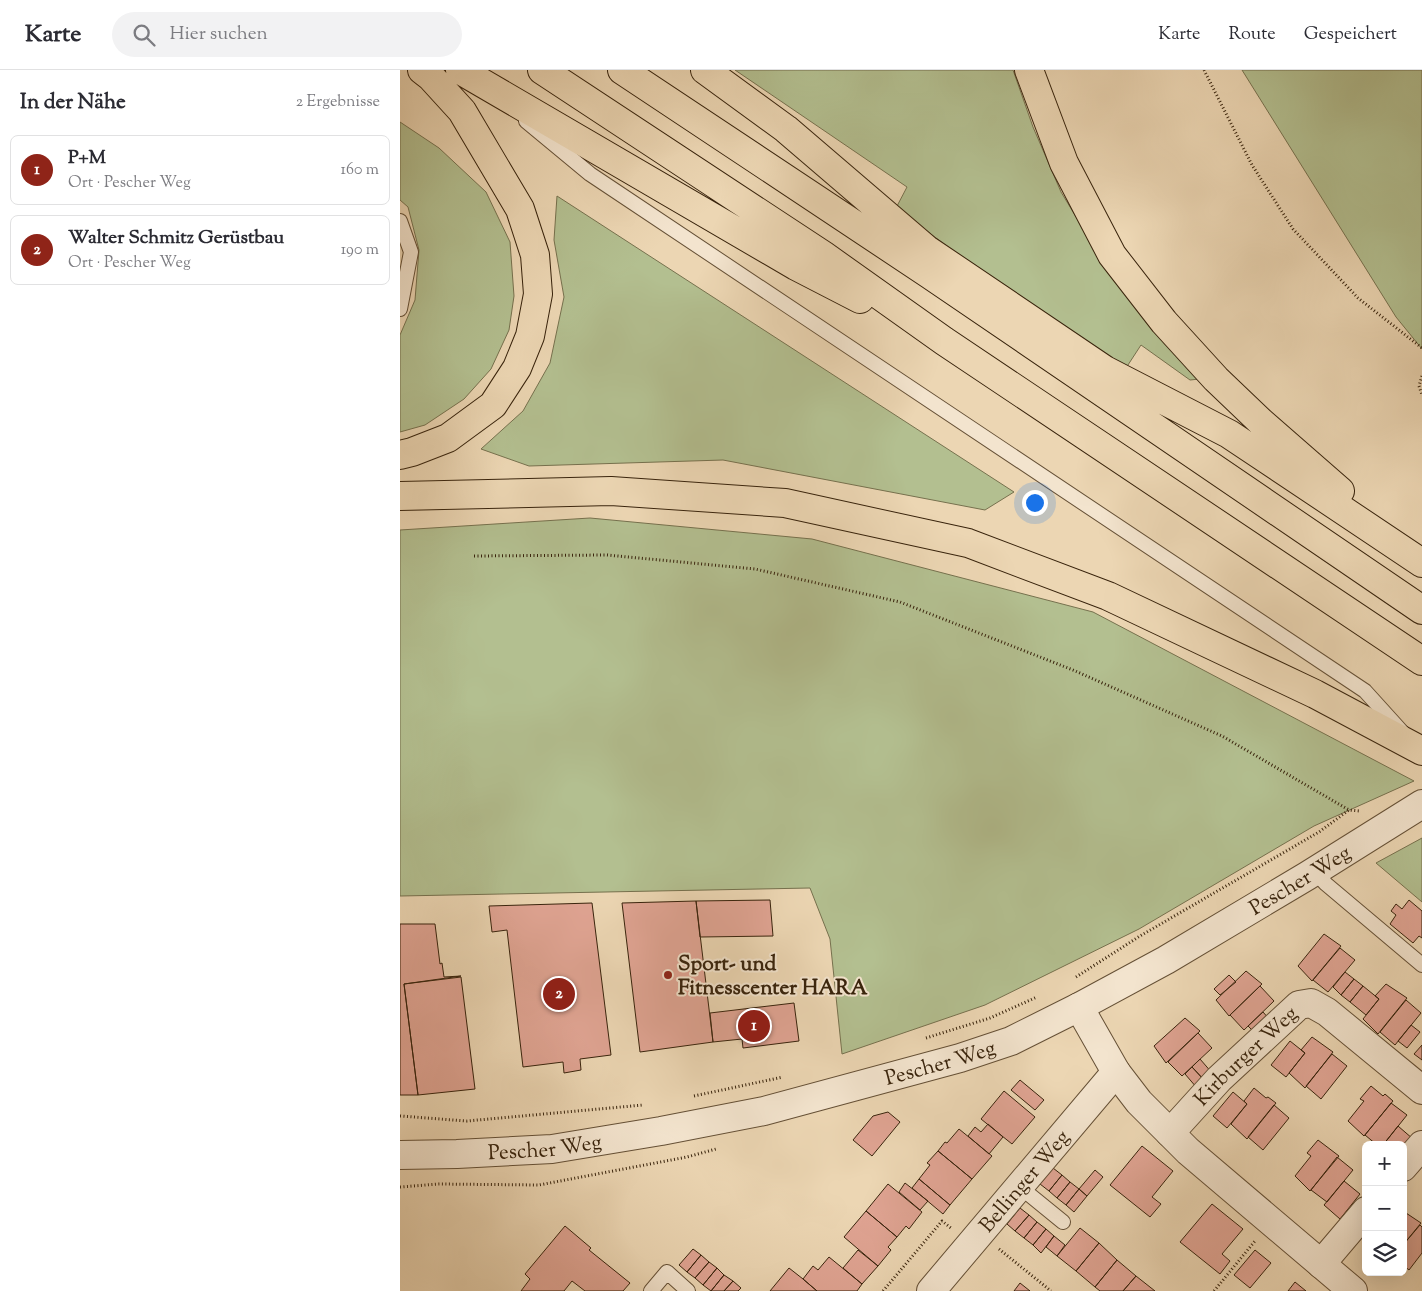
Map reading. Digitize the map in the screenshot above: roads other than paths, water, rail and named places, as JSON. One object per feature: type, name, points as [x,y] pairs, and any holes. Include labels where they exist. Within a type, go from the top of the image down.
[{"type":"highway","points":[[400,455],[448,438],[493,405],[517,368],[530,336],[538,294],[535,255],[520,209],[462,111],[431,77],[422,70]]},
{"type":"highway","points":[[542,70],[823,255],[944,341],[1422,661]]},
{"type":"highway","points":[[622,70],[929,274],[1422,610]]},
{"type":"highway","points":[[705,70],[786,129],[926,249],[1105,370],[1229,434],[1415,558]]},
{"type":"highway","points":[[1029,70],[1064,163],[1112,255],[1164,322],[1216,379],[1261,422],[1415,558]]},
{"type":"highway","points":[[468,75],[796,266],[944,341]]},
{"type":"highway","points":[[400,496],[611,490],[785,503],[968,543],[1108,596],[1315,694],[1420,750]]},
{"type":"street","name":"Pescher Weg","points":[[400,1155],[552,1149],[661,1131],[764,1111],[960,1058],[1011,1041],[1166,960],[1412,810]]},
{"type":"street","name":"Kirburger Weg","points":[[1170,1133],[1219,1078],[1299,1005],[1312,1003],[1327,1012],[1422,1090]]},
{"type":"street","points":[[1079,1007],[1116,1072],[1138,1102],[1188,1151],[1353,1291]]},
{"type":"street","name":"Bellinger Weg","points":[[931,1291],[1116,1072]]},
{"type":"street","points":[[1407,1162],[1422,1145]]},
{"type":"street","points":[[1321,1264],[1362,1216]]},
{"type":"lane","points":[[468,75],[590,174],[1365,691],[1420,750]]},
{"type":"lane","points":[[400,221],[410,252],[400,309]]},
{"type":"lane","points":[[1314,871],[1326,884],[1422,965]]},
{"type":"lane","points":[[1020,1186],[1063,1222]]},
{"type":"lane","points":[[651,1291],[667,1272],[688,1291]]},
{"type":"place","name":"Sport- und Fitnesscenter HARA","points":[[668,975]]},
{"type":"place","name":"Walter Schmitz Gerüstbau","points":[[559,994]]},
{"type":"place","name":"P+M","points":[[754,1026]]}]
